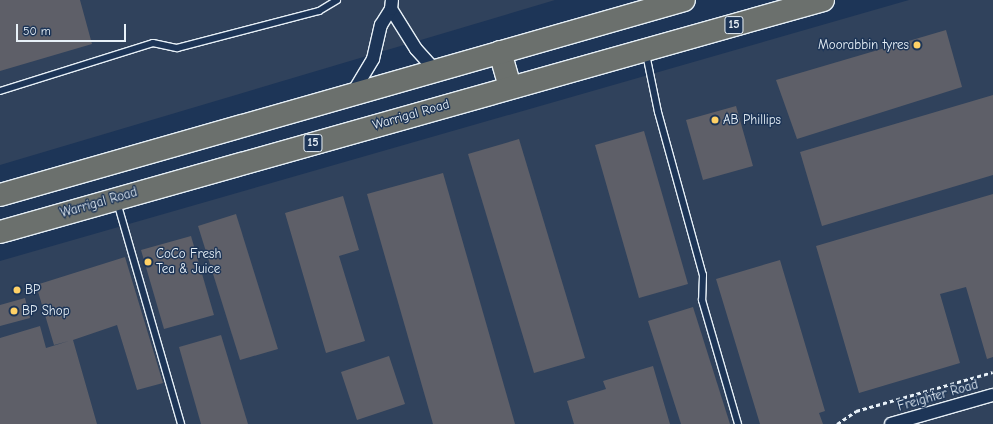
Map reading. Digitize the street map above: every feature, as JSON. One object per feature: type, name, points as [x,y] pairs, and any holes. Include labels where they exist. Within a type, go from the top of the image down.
[{"type":"highway","name":"Warrigal Road","points":[[0,232],[116,198],[823,0]]},
{"type":"highway","points":[[0,195],[678,1]]},
{"type":"highway","points":[[500,52],[510,87]]},
{"type":"street","points":[[391,5],[416,48],[436,71]]},
{"type":"street","points":[[352,94],[374,59],[381,24],[391,5]]},
{"type":"street","name":"Freighter Road","points":[[891,424],[993,395]]},
{"type":"lane","points":[[0,91],[153,43],[177,48],[319,11],[337,0]]},
{"type":"lane","points":[[645,50],[658,112],[703,275],[702,300],[738,424]]},
{"type":"lane","points":[[116,198],[182,424]]},
{"type":"path","points":[[837,424],[856,411],[993,372]]},
{"type":"shaded area","points":[[0,0],[555,0],[0,165]]},
{"type":"shaded area","points":[[909,0],[993,0],[993,424],[0,424],[0,261]]},
{"type":"building","points":[[0,0],[80,0],[92,44],[0,71]]},
{"type":"building","points":[[946,30],[962,87],[797,139],[776,80]]},
{"type":"building","points":[[993,95],[993,175],[822,226],[800,152]]},
{"type":"building","points":[[736,106],[753,166],[703,180],[686,120]]},
{"type":"building","points":[[644,131],[688,284],[639,298],[595,145]]},
{"type":"building","points":[[519,139],[585,358],[534,373],[468,154]]},
{"type":"building","points":[[443,173],[515,424],[433,424],[367,194]]},
{"type":"building","points":[[993,194],[993,357],[987,359],[966,287],[940,294],[960,363],[859,393],[816,246]]},
{"type":"building","points":[[343,196],[359,250],[339,256],[365,341],[326,353],[285,213]]},
{"type":"building","points":[[236,214],[278,349],[240,360],[198,226]]},
{"type":"building","points":[[191,236],[214,315],[164,329],[141,250]]},
{"type":"building","points":[[125,257],[163,383],[137,390],[117,325],[73,340],[97,424],[0,424],[0,338],[40,326],[46,348],[69,341],[54,345],[36,285]]},
{"type":"building","points":[[780,260],[825,411],[819,413],[823,424],[760,424],[716,279]]},
{"type":"building","name":"BP Shop","points":[[25,298],[30,318],[0,326],[0,305]]},
{"type":"building","points":[[693,307],[730,424],[681,424],[648,321]]},
{"type":"building","points":[[221,335],[248,424],[201,424],[179,347]]},
{"type":"building","points":[[389,356],[405,404],[357,420],[341,372]]},
{"type":"building","points":[[653,366],[670,424],[574,424],[567,401],[606,389],[603,381]]},
{"type":"place","name":"Moorabbin tyres","points":[[917,45]]},
{"type":"place","name":"AB Phillips","points":[[715,120]]},
{"type":"place","name":"CoCo Fresh Tea & Juice","points":[[148,262]]},
{"type":"place","name":"BP","points":[[17,290]]},
{"type":"place","name":"BP Shop","points":[[14,311]]}]
